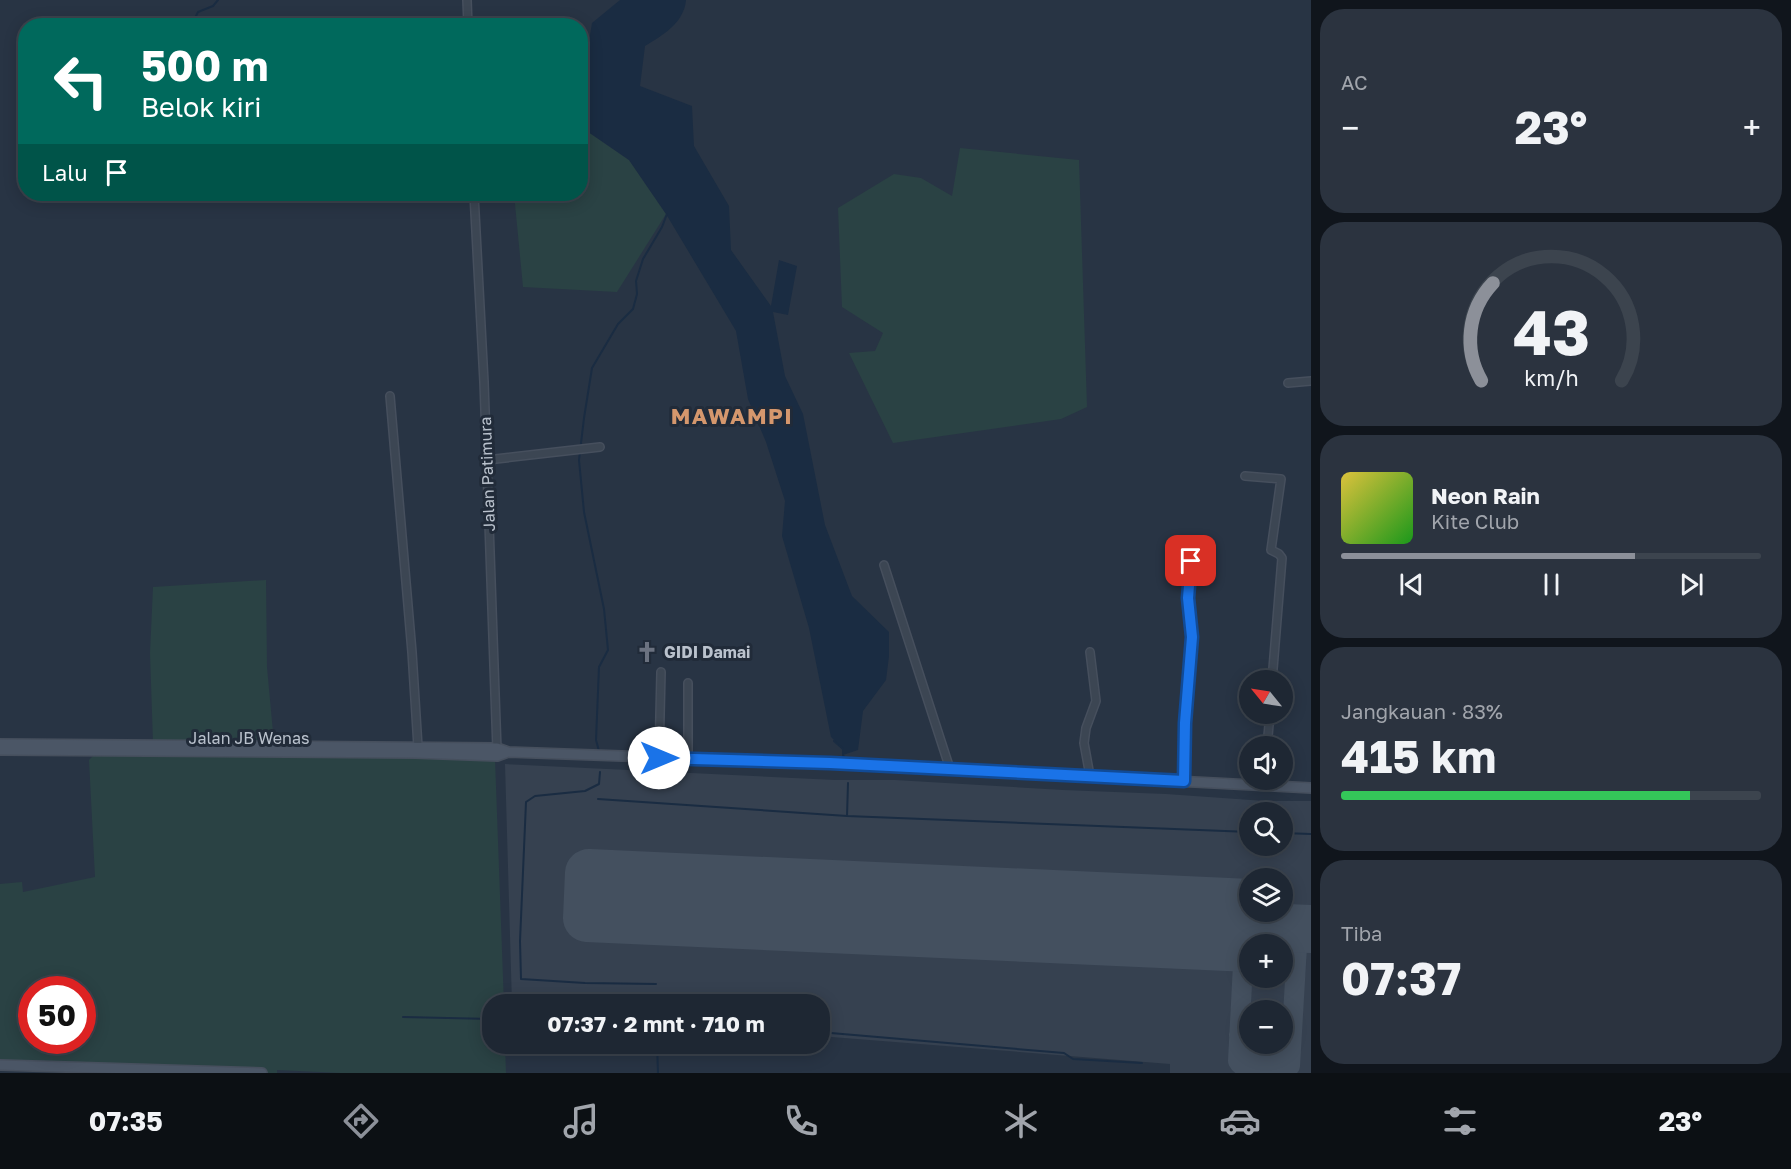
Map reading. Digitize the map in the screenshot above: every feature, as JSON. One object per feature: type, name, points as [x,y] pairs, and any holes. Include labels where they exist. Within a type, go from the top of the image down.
[{"type":"main road","name":"Jalan JB Wenas","points":[[0,744],[45,748]]},
{"type":"main road","name":"Jalan JB Wenas","points":[[268,749],[418,747],[497,752]]},
{"type":"main road","name":"Jalan JB Wenas","points":[[0,750],[45,748],[497,752]]},
{"type":"main road","points":[[497,752],[688,758],[1239,782]]},
{"type":"main road","points":[[1293,786],[1311,788]]},
{"type":"main road","points":[[0,1065],[45,1069],[262,1073]]},
{"type":"street","points":[[467,0],[468,18]]},
{"type":"street","name":"Jalan Patimura","points":[[474,201],[487,460],[497,752]]},
{"type":"street","points":[[1287,383],[1311,381]]},
{"type":"street","points":[[390,396],[418,747]]},
{"type":"street","points":[[487,460],[600,447]]},
{"type":"street","points":[[1245,477],[1281,479],[1270,550],[1282,556],[1273,670]]},
{"type":"street","points":[[1184,781],[1185,723],[1192,637],[1188,598],[1191,561]]},
{"type":"street","points":[[884,565],[950,769]]},
{"type":"street","points":[[1090,652],[1096,701],[1086,728],[1084,743],[1090,776]]},
{"type":"street","points":[[659,758],[661,672]]},
{"type":"street","points":[[688,683],[688,758]]},
{"type":"shaded area","points":[[620,0],[686,0],[681,15],[672,28],[645,46],[640,86],[692,106],[694,146],[729,206],[731,250],[771,306],[779,260],[797,266],[788,315],[773,312],[785,376],[803,414],[825,525],[852,596],[889,632],[886,680],[863,711],[858,750],[843,755],[843,749],[831,737],[809,628],[782,536],[785,501],[766,442],[748,399],[736,331],[666,214],[629,160],[588,132],[588,47],[592,23]]},
{"type":"shaded area","points":[[505,764],[835,780],[895,780],[1265,801],[1311,801],[1311,1073],[1170,1073],[1170,1064],[830,1037],[830,994],[512,994]]},
{"type":"green space","points":[[588,132],[629,160],[666,214],[617,292],[523,287],[515,201],[588,201]]},
{"type":"green space","points":[[960,148],[1079,160],[1087,407],[1061,419],[893,443],[849,353],[875,351],[883,333],[842,307],[838,208],[894,174],[921,178],[952,196]]},
{"type":"green space","points":[[266,580],[267,667],[274,743],[153,743],[150,653],[153,587]]},
{"type":"green space","points":[[93,756],[418,756],[495,759],[504,994],[482,994],[482,1054],[505,1054],[506,1073],[341,1073],[277,1070],[277,1073],[263,1073],[0,1064],[0,884],[22,882],[23,892],[95,877],[89,760]]},
{"type":"waterway","points":[[195,18],[198,12],[213,6],[218,0]]},
{"type":"waterway","points":[[599,751],[596,740],[599,667],[608,650],[604,609],[584,512],[579,460],[584,418],[592,368],[618,324],[633,309],[637,294],[636,281],[643,259],[667,214]]},
{"type":"waterway","points":[[834,741],[843,749],[846,761]]},
{"type":"waterway","points":[[600,772],[599,784],[585,791],[535,796],[526,802],[520,941],[521,979],[656,984]]},
{"type":"waterway","points":[[847,816],[848,783]]},
{"type":"waterway","points":[[598,799],[847,816],[1239,832]]},
{"type":"waterway","points":[[1293,833],[1311,834]]},
{"type":"waterway","points":[[403,1017],[482,1019]]},
{"type":"waterway","points":[[830,1033],[1064,1053],[1073,1059],[1142,1063]]},
{"type":"waterway","points":[[657,1054],[658,1073]]},
{"type":"taxiway","points":[[1245,926],[1238,1061],[1241,1065],[1251,1069],[1264,1071],[1282,1071],[1290,1066],[1298,929]]},
{"type":"taxiway","points":[[1258,1054],[1269,1056],[1285,1054]]},
{"type":"runway","points":[[1239,903],[589,873],[587,918],[1239,948]]},
{"type":"runway","points":[[1211,925],[1311,929]]},
{"type":"place","name":"GIDI Damai","points":[[647,652]]},
{"type":"district","name":"MAWAMPI","points":[[732,415]]},
{"type":"route","points":[[659,758],[830,763],[1184,781],[1185,723],[1192,637],[1188,598],[1191,561]]}]
